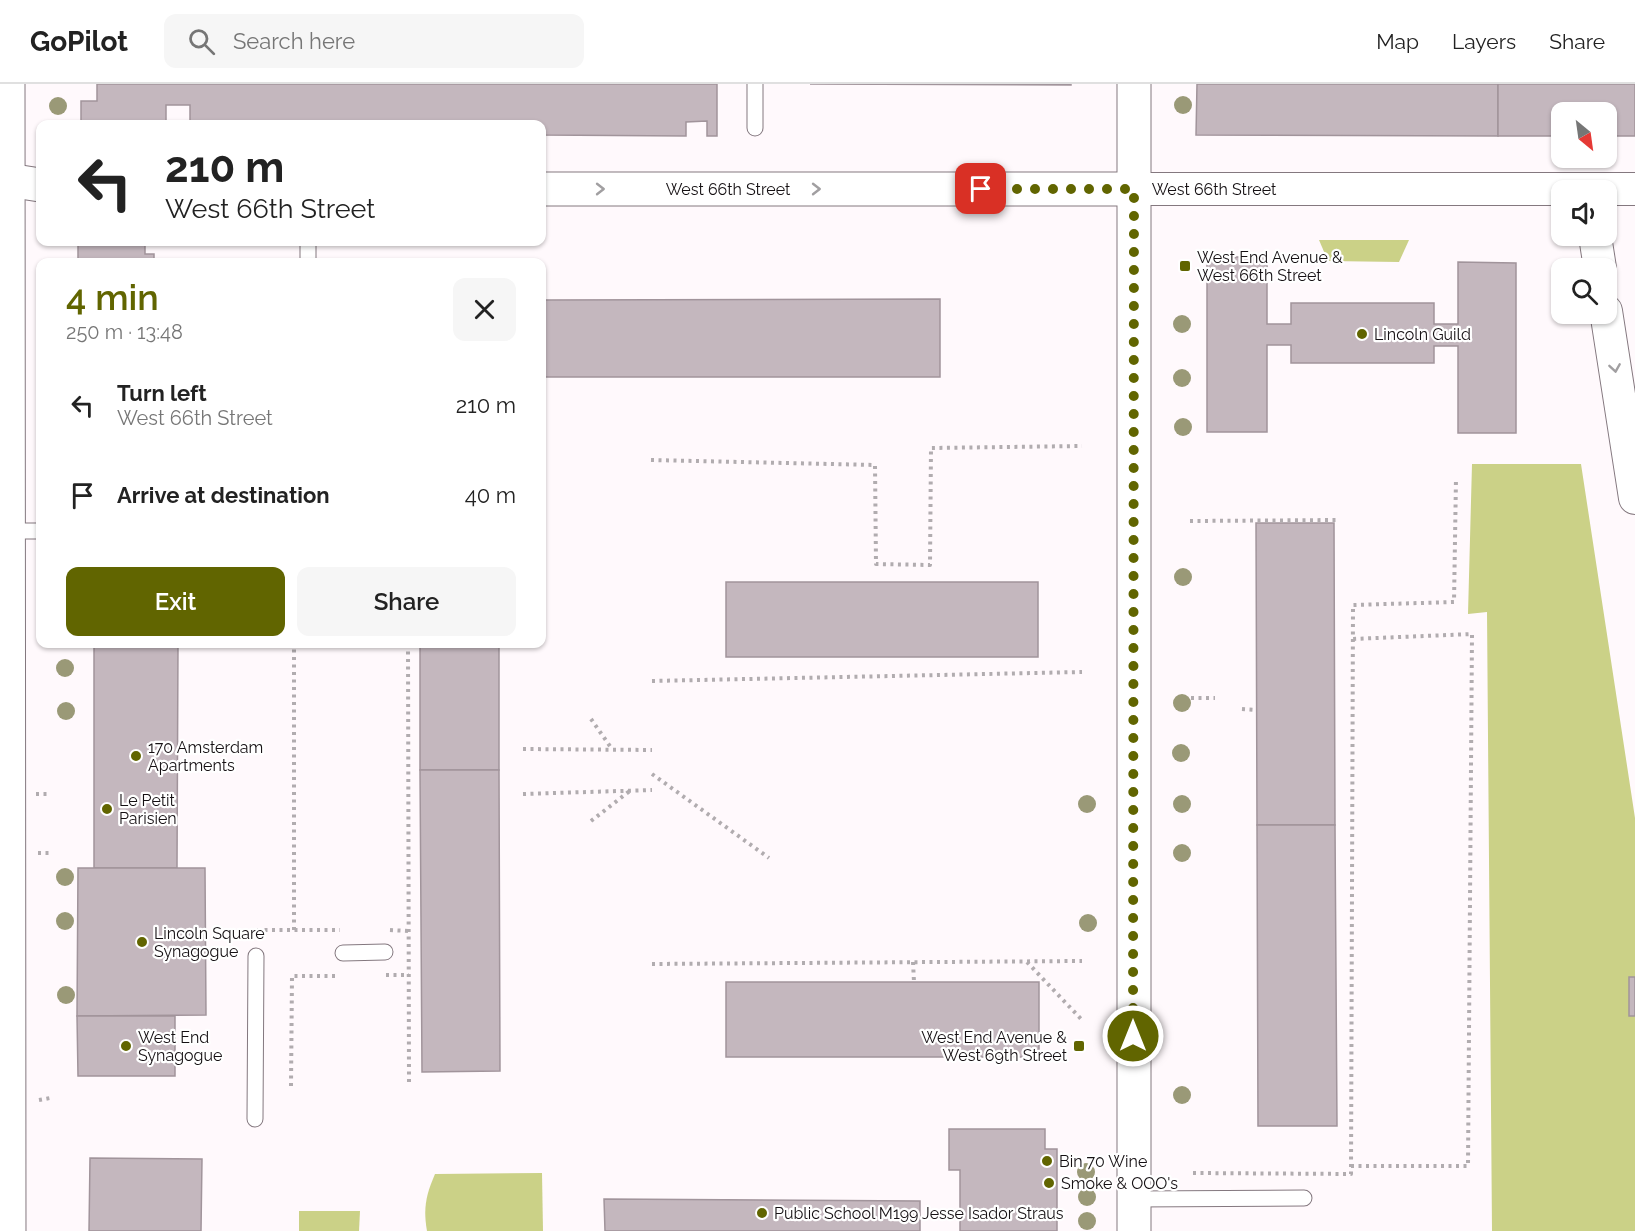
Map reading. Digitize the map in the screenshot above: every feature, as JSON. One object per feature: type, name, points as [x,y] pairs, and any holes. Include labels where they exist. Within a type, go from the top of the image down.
[{"type":"main road","points":[[8,84],[4,180],[4,497],[8,531],[4,822],[4,1139],[9,1231]]},
{"type":"main road","points":[[1134,84],[1134,1215]]},
{"type":"main road","points":[[4,180],[36,184]]},
{"type":"main road","name":"West 66th Street","points":[[546,189],[1134,189]]},
{"type":"street","name":"West 66th Street","points":[[1134,189],[1551,190]]},
{"type":"street","name":"West 66th Street","points":[[1617,189],[1635,189]]},
{"type":"street","points":[[1608,324],[1635,498]]},
{"type":"lane","points":[[755,128],[756,84]]},
{"type":"lane","points":[[8,531],[36,531]]},
{"type":"lane","points":[[342,953],[385,952]]},
{"type":"lane","points":[[255,1119],[256,956]]},
{"type":"lane","points":[[1134,1215],[1304,1197]]},
{"type":"path","points":[[651,460],[875,465],[876,564],[930,565],[931,448],[1082,446]]},
{"type":"path","points":[[1193,1173],[1351,1174],[1353,605],[1454,602],[1456,478]]},
{"type":"path","points":[[1190,521],[1339,520]]},
{"type":"path","points":[[1351,1166],[1468,1166],[1472,634],[1352,639]]},
{"type":"path","points":[[294,648],[294,930]]},
{"type":"path","points":[[408,648],[409,1084]]},
{"type":"path","points":[[652,681],[1082,672]]},
{"type":"path","points":[[1191,698],[1215,698]]},
{"type":"path","points":[[1242,709],[1257,710]]},
{"type":"path","points":[[591,719],[613,749]]},
{"type":"path","points":[[523,749],[652,750]]},
{"type":"path","points":[[652,774],[769,858]]},
{"type":"path","points":[[523,794],[652,789]]},
{"type":"path","points":[[591,821],[632,790]]},
{"type":"path","points":[[257,930],[351,930]]},
{"type":"path","points":[[386,930],[409,931]]},
{"type":"path","points":[[1027,961],[1082,1020]]},
{"type":"path","points":[[652,964],[1082,961]]},
{"type":"path","points":[[913,962],[914,982]]},
{"type":"path","points":[[291,1086],[292,976]]},
{"type":"green space","points":[[1319,240],[1409,240],[1399,262],[1328,261]]},
{"type":"green space","points":[[1472,464],[1581,464],[1635,818],[1635,1231],[1492,1231],[1487,612],[1468,614]]},
{"type":"green space","points":[[542,1173],[543,1231],[427,1231],[426,1202],[435,1174]]},
{"type":"green space","points":[[299,1211],[360,1211],[359,1231],[299,1231]]},
{"type":"building","points":[[97,84],[717,84],[717,136],[707,136],[707,121],[686,122],[686,136],[546,135],[546,120],[190,120],[190,105],[166,105],[166,120],[81,120],[81,101],[97,101]]},
{"type":"building","points":[[810,84],[1071,84],[1071,85]]},
{"type":"building","points":[[1197,84],[1498,84],[1498,136],[1196,135]]},
{"type":"building","points":[[1498,84],[1635,84],[1635,136],[1617,136],[1617,102],[1551,102],[1551,136],[1498,136]]},
{"type":"building","points":[[78,246],[145,246],[145,254],[154,254],[154,258],[78,258]]},
{"type":"building","name":"Lincoln Guild","points":[[1207,257],[1267,257],[1267,324],[1291,324],[1291,303],[1434,303],[1434,324],[1458,324],[1458,262],[1516,263],[1516,433],[1458,433],[1458,346],[1434,346],[1434,363],[1291,363],[1291,345],[1267,345],[1267,432],[1207,432]]},
{"type":"building","points":[[940,299],[940,377],[546,377],[546,300]]},
{"type":"building","points":[[1256,523],[1334,523],[1335,825],[1257,825]]},
{"type":"building","points":[[726,582],[1038,582],[1038,657],[726,657]]},
{"type":"building","name":"170 Amsterdam Apartments","points":[[94,648],[178,648],[177,868],[94,868]]},
{"type":"building","points":[[420,648],[499,648],[499,770],[420,770]]},
{"type":"building","points":[[420,770],[499,770],[500,1071],[422,1072]]},
{"type":"building","points":[[1257,825],[1335,825],[1337,1126],[1258,1126]]},
{"type":"building","name":"Lincoln Square Synagogue","points":[[78,868],[205,868],[206,1015],[77,1016]]},
{"type":"building","points":[[1629,977],[1635,977],[1635,1016],[1629,1016]]},
{"type":"building","points":[[726,982],[1039,982],[1039,1057],[726,1057]]},
{"type":"building","name":"West End Synagogue","points":[[77,1016],[175,1016],[175,1076],[78,1076]]},
{"type":"building","points":[[949,1129],[1045,1129],[1045,1149],[1057,1149],[1057,1231],[960,1231],[960,1170],[949,1170]]},
{"type":"building","points":[[90,1158],[202,1159],[201,1231],[89,1231]]},
{"type":"building","name":"Public School M199 Jesse Isador Straus","points":[[604,1199],[920,1201],[920,1231],[605,1231]]},
{"type":"place","name":"West End Avenue & West 66th Street","points":[[1185,266]]},
{"type":"place","name":"Lincoln Guild","points":[[1362,334]]},
{"type":"place","name":"170 Amsterdam Apartments","points":[[136,756]]},
{"type":"place","name":"Le Petit Parisien","points":[[107,809]]},
{"type":"place","name":"Lincoln Square Synagogue","points":[[142,942]]},
{"type":"place","name":"West End Synagogue","points":[[126,1046]]},
{"type":"place","name":"West End Avenue & West 69th Street","points":[[1079,1046]]},
{"type":"place","name":"Bin 70 Wine","points":[[1047,1161]]},
{"type":"place","name":"Smoke & OOO's","points":[[1049,1183]]},
{"type":"place","name":"Public School M199 Jesse Isador Straus","points":[[762,1213]]},
{"type":"route","points":[[981,189],[1134,189],[1133,1036]]}]
